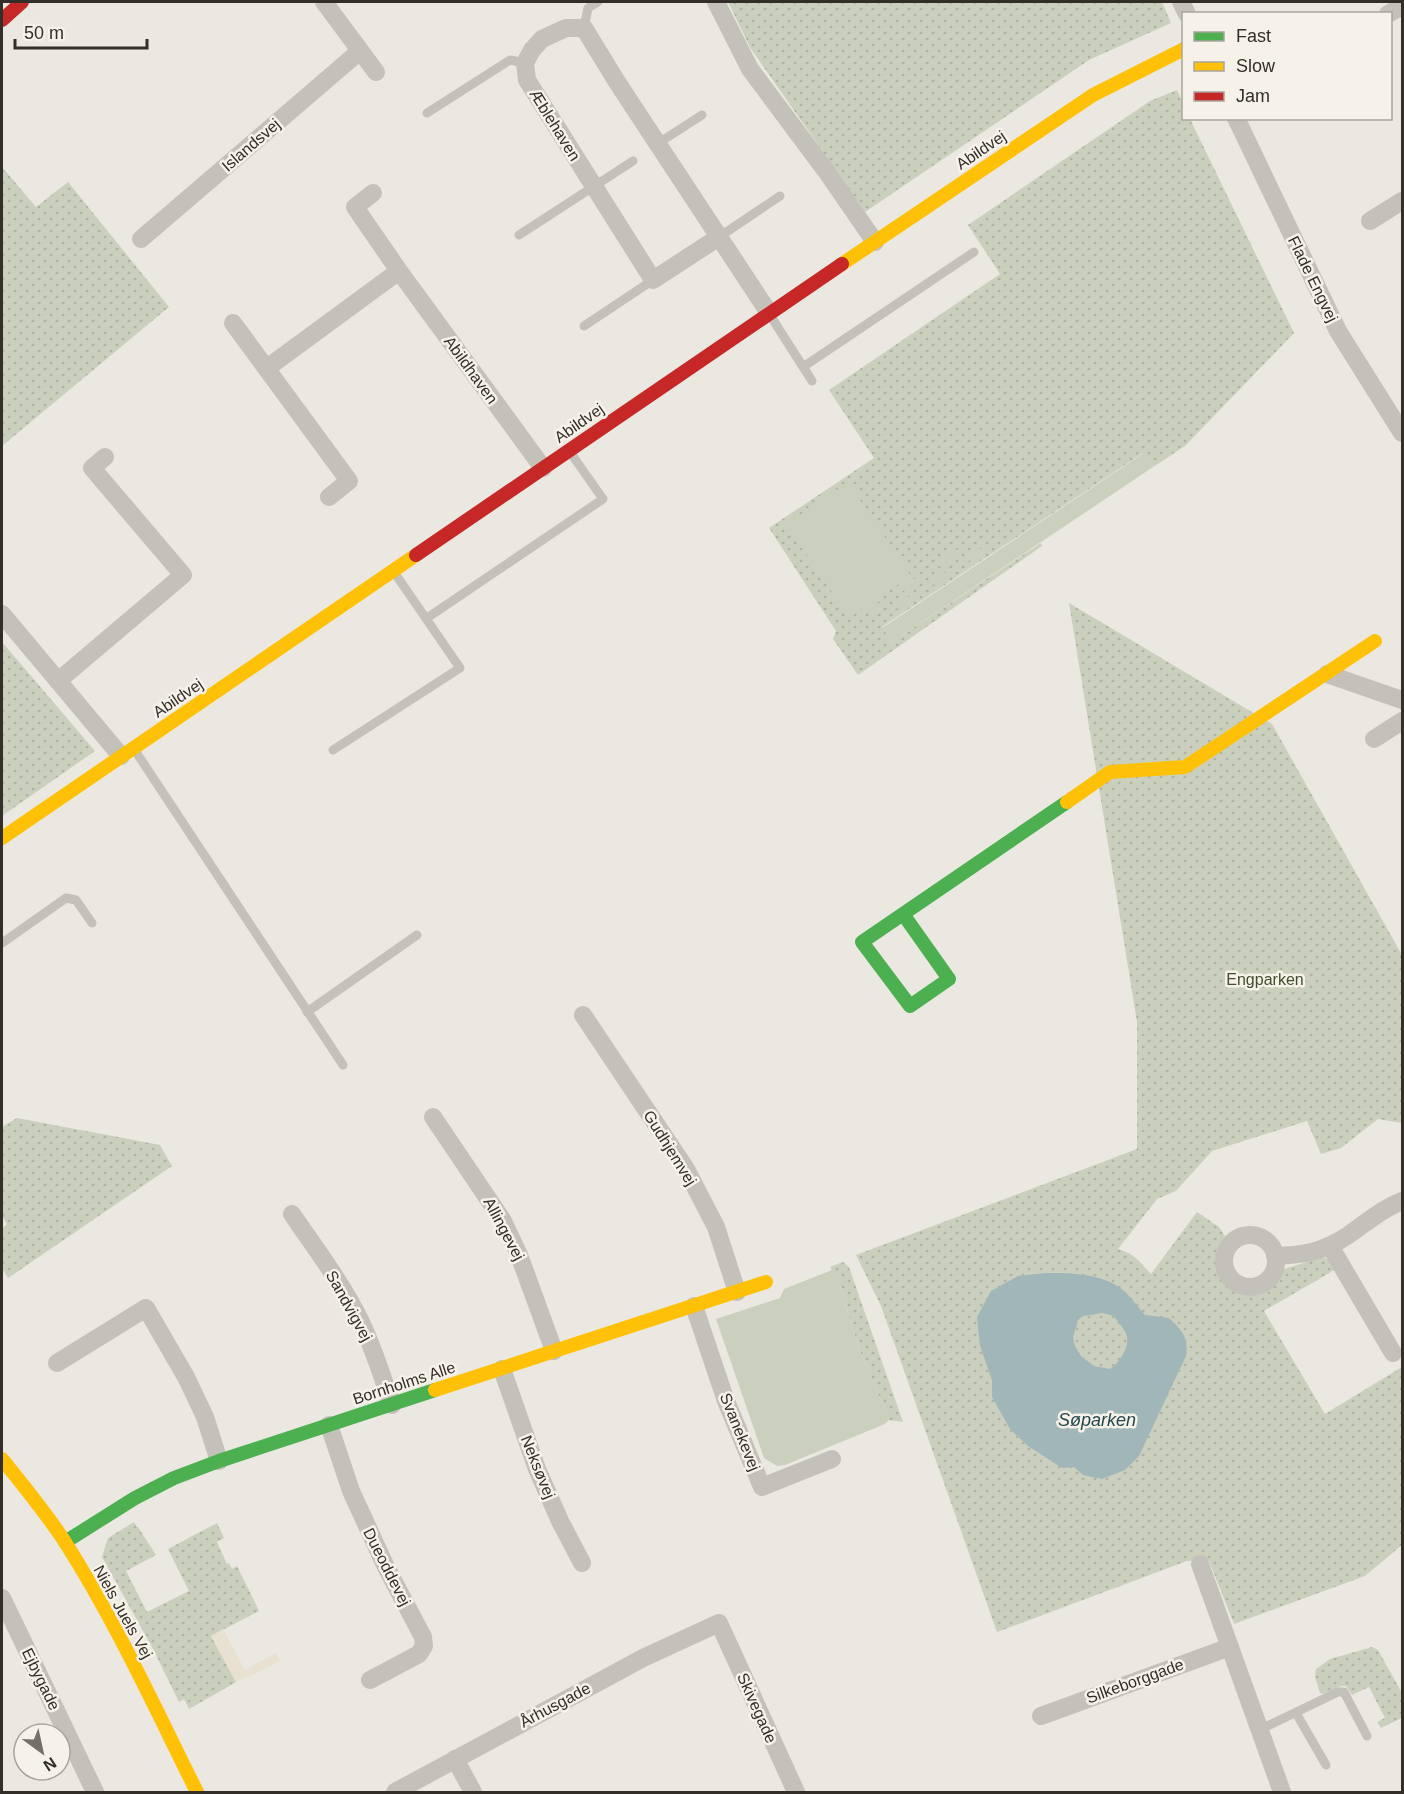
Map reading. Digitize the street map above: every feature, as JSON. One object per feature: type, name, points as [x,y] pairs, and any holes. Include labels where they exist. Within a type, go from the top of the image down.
[{"type":"street","points":[[2,20],[22,2]]},
{"type":"street","points":[[324,2],[376,72]]},
{"type":"street","points":[[716,2],[750,69],[826,171],[875,242]]},
{"type":"street","points":[[525,63],[532,50],[542,39],[566,28],[584,28],[616,82],[769,313]]},
{"type":"street","name":"Abildvej","points":[[2,838],[769,313],[1094,95],[1182,50]]},
{"type":"street","name":"Islandsvej","points":[[141,239],[360,51]]},
{"type":"street","name":"Æblehaven","points":[[525,63],[527,80],[653,280]]},
{"type":"street","name":"Flade Engvej","points":[[1237,120],[1338,331],[1402,433]]},
{"type":"street","name":"Abildhaven","points":[[374,193],[355,207],[399,272],[543,468]]},
{"type":"street","points":[[1370,221],[1402,201]]},
{"type":"street","points":[[653,280],[719,237]]},
{"type":"street","points":[[267,368],[399,272]]},
{"type":"street","points":[[233,323],[349,481],[329,496]]},
{"type":"street","points":[[58,681],[183,575],[92,468],[105,457]]},
{"type":"street","points":[[2,614],[58,681],[127,752]]},
{"type":"street","points":[[903,914],[950,979],[910,1006],[862,942],[1110,772],[1185,767],[1376,641]]},
{"type":"street","points":[[1327,674],[1402,700]]},
{"type":"street","points":[[1374,739],[1402,721]]},
{"type":"street","name":"Gudhjemvej","points":[[583,1015],[686,1169],[716,1227],[737,1292]]},
{"type":"street","name":"Allingevej","points":[[433,1117],[503,1221],[519,1255],[554,1352]]},
{"type":"street","points":[[1275,1256],[1306,1255],[1330,1246],[1392,1205],[1402,1201]]},
{"type":"street","name":"Sandvigvej","points":[[292,1214],[359,1317],[392,1405]]},
{"type":"street","points":[[1330,1246],[1393,1353]]},
{"type":"street","name":"Bornholms Alle","points":[[65,1542],[135,1498],[174,1478],[219,1461],[766,1282]]},
{"type":"street","name":"Svanekevej","points":[[694,1306],[726,1401],[762,1487],[832,1459]]},
{"type":"street","points":[[57,1363],[146,1308],[186,1377],[205,1417],[219,1461]]},
{"type":"street","name":"Neksøvej","points":[[502,1369],[537,1469],[582,1563]]},
{"type":"street","name":"Dueoddevej","points":[[329,1425],[351,1491],[386,1567],[423,1637],[424,1646],[419,1654],[370,1680]]},
{"type":"street","name":"Niels Juels Vej","points":[[2,1459],[65,1542],[108,1614],[197,1792]]},
{"type":"street","points":[[1200,1563],[1282,1792]]},
{"type":"street","name":"Ejbygade","points":[[2,1598],[95,1792]]},
{"type":"street","name":"Århusgade","points":[[394,1792],[643,1658],[719,1623]]},
{"type":"street","name":"Skivegade","points":[[719,1623],[796,1792]]},
{"type":"street","name":"Silkeborggade","points":[[1041,1716],[1230,1647]]},
{"type":"street","points":[[455,1759],[473,1792]]},
{"type":"lane","points":[[584,28],[588,8],[597,2]]},
{"type":"lane","points":[[427,113],[510,60],[525,63]]},
{"type":"lane","points":[[657,144],[702,115]]},
{"type":"lane","points":[[519,235],[633,161]]},
{"type":"lane","points":[[719,237],[780,196]]},
{"type":"lane","points":[[802,367],[974,252]]},
{"type":"lane","points":[[584,326],[653,280]]},
{"type":"lane","points":[[769,313],[812,381]]},
{"type":"lane","points":[[427,618],[603,499],[569,450]]},
{"type":"lane","points":[[333,750],[460,668],[393,570]]},
{"type":"lane","points":[[127,752],[343,1065]]},
{"type":"lane","points":[[2,943],[66,898],[76,900],[92,923]]},
{"type":"lane","points":[[307,1012],[417,935]]},
{"type":"lane","points":[[1259,1730],[1338,1692],[1344,1692],[1368,1736]]},
{"type":"lane","points":[[1296,1713],[1326,1765]]},
{"type":"green space","points":[[728,2],[1162,2],[1171,23],[1089,60],[865,212],[751,49]]},
{"type":"green space","points":[[1177,90],[1182,102],[1182,120],[1190,120],[1294,333],[1185,446],[1153,467],[1143,453],[882,627],[892,642],[1041,543],[1042,546],[858,675],[833,639],[836,631],[769,528],[874,458],[829,390],[1000,274],[968,225],[1150,101]]},
{"type":"green space","points":[[2,167],[36,207],[68,182],[169,307],[2,446]]},
{"type":"green space","points":[[1144,453],[1153,467],[892,642],[882,628]]},
{"type":"green space","points":[[848,482],[911,576],[849,618],[786,524]]},
{"type":"green space","points":[[985,546],[987,549],[897,609],[895,606]]},
{"type":"green space","points":[[958,549],[960,552],[871,613],[869,610]]},
{"type":"green space","name":"Engparken","points":[[1069,603],[1272,724],[1402,955],[1402,1123],[1378,1119],[1341,1148],[1321,1154],[1307,1121],[1212,1151],[1176,1191],[1157,1199],[1118,1249],[1133,1256],[1151,1274],[1197,1212],[1219,1227],[1225,1236],[1217,1253],[1217,1269],[1223,1282],[1233,1291],[1246,1295],[1260,1294],[1273,1285],[1284,1269],[1323,1257],[1337,1263],[1338,1268],[1264,1311],[1325,1414],[1402,1367],[1402,1545],[1365,1576],[1234,1624],[1209,1561],[1187,1561],[997,1632],[881,1306],[856,1255],[1137,1149],[1137,1022]]},
{"type":"green space","points":[[2,642],[95,751],[2,816]]},
{"type":"green space","points":[[17,1118],[160,1145],[172,1166],[8,1278],[2,1268],[2,1229],[7,1224],[2,1216],[2,1127]]},
{"type":"green space","points":[[843,1262],[849,1267],[903,1422],[889,1420],[859,1349],[839,1282],[830,1267]]},
{"type":"green space","points":[[832,1270],[839,1282],[859,1349],[889,1420],[885,1424],[785,1465],[777,1466],[764,1458],[716,1319],[780,1298],[784,1289]]},
{"type":"green space","points":[[134,1522],[156,1555],[126,1571],[147,1612],[189,1591],[168,1549],[217,1523],[224,1538],[217,1542],[227,1564],[229,1563],[232,1569],[237,1566],[259,1611],[211,1636],[236,1682],[189,1709],[184,1699],[179,1702],[152,1647],[102,1557],[108,1538]]},
{"type":"green space","points":[[1372,1647],[1378,1650],[1402,1693],[1402,1718],[1381,1728],[1377,1722],[1385,1718],[1369,1687],[1352,1695],[1346,1686],[1323,1694],[1320,1693],[1315,1677],[1316,1669],[1330,1659]]},
{"type":"shaded area","points":[[223,1629],[245,1670],[276,1653],[280,1661],[236,1682],[211,1636]]},
{"type":"water","name":"Søparken","points":[[1066,1273],[1106,1280],[1123,1290],[1145,1315],[1169,1318],[1184,1335],[1186,1356],[1139,1456],[1125,1470],[1102,1479],[1083,1475],[1074,1467],[1062,1468],[1028,1446],[1010,1429],[992,1397],[992,1380],[980,1346],[977,1317],[991,1291],[1018,1276]],"holes":[[[1103,1313],[1114,1316],[1126,1333],[1126,1348],[1121,1358],[1110,1369],[1094,1366],[1081,1356],[1075,1346],[1073,1337],[1078,1320],[1083,1316]]]},
{"type":"traffic: fast","points":[[903,914],[949,979],[910,1006],[862,942],[1067,802]]},
{"type":"traffic: fast","points":[[65,1542],[135,1498],[174,1478],[435,1390]]},
{"type":"traffic: slow","points":[[842,264],[1093,95],[1182,50]]},
{"type":"traffic: slow","points":[[2,838],[416,555]]},
{"type":"traffic: slow","points":[[1067,802],[1110,772],[1185,767],[1375,641]]},
{"type":"traffic: slow","points":[[435,1390],[766,1282]]},
{"type":"traffic: slow","points":[[2,1459],[27,1489],[84,1572],[197,1792]]},
{"type":"traffic: jam","points":[[2,20],[22,2]]},
{"type":"traffic: jam","points":[[416,555],[842,264]]}]
